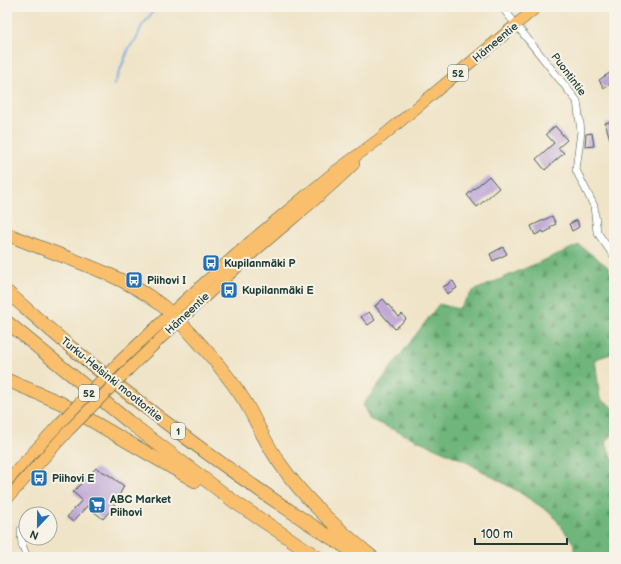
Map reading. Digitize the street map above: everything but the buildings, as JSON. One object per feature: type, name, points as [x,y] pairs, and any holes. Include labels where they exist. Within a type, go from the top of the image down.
[{"type":"highway","points":[[7,234],[115,276],[144,293],[175,317],[215,360],[234,384],[269,447],[303,494],[329,520],[372,557]]},
{"type":"highway","name":"Turku-Helsinki moottoritie","points":[[7,292],[73,349],[156,415],[274,500],[360,557]]},
{"type":"highway","name":"Turku-Helsinki moottoritie","points":[[7,322],[129,422],[236,503],[317,557]]},
{"type":"highway","points":[[7,380],[61,403],[236,503]]},
{"type":"highway","points":[[7,388],[34,392]]},
{"type":"main road","name":"Hämeentie","points":[[7,481],[59,424],[120,361],[338,181],[378,140],[537,7]]},
{"type":"main road","name":"Hämeentie","points":[[7,499],[69,430],[129,369],[175,317]]},
{"type":"street","name":"Puontintie","points":[[502,7],[577,101],[581,131],[576,170],[594,206],[597,232],[614,256]]},
{"type":"street","points":[[22,546],[28,557]]},
{"type":"green space","points":[[579,245],[607,266],[614,279],[614,353],[595,359],[600,399],[614,408],[614,434],[605,442],[614,461],[614,557],[574,557],[574,544],[552,514],[519,492],[463,460],[369,419],[363,405],[439,304],[458,309],[473,291]]},
{"type":"waterway","points":[[114,85],[129,48],[137,38],[141,27],[153,12],[154,7]]},
{"type":"place","name":"Kupilanmäki P","points":[[211,263]]},
{"type":"place","name":"Piihovi I","points":[[134,280]]},
{"type":"place","name":"Kupilanmäki E","points":[[229,290]]},
{"type":"place","name":"Piihovi E","points":[[39,478]]},
{"type":"place","name":"ABC Market Piihovi","points":[[97,505]]}]
